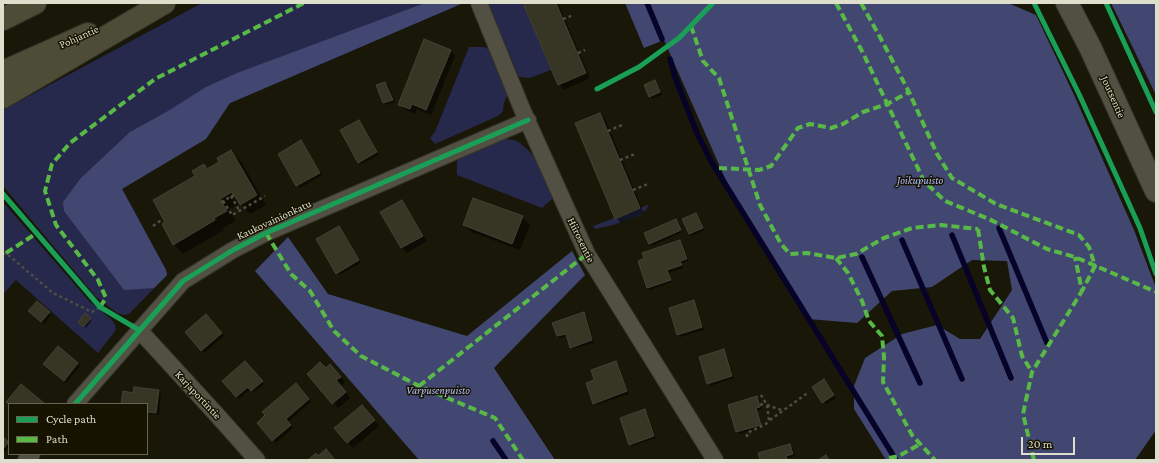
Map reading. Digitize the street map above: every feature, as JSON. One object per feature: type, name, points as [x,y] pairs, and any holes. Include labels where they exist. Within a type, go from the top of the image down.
[{"type":"highway","points":[[3,19],[35,3]]},
{"type":"highway","name":"Pohjantie","points":[[3,72],[155,3]]},
{"type":"highway","points":[[3,97],[164,3]]},
{"type":"main road","name":"Joutsentie","points":[[1067,3],[1090,47],[1156,191]]},
{"type":"street","name":"Hiirosentie","points":[[479,3],[528,120],[587,254],[715,460]]},
{"type":"street","name":"Kaukovainionkatu","points":[[76,403],[183,281],[233,250],[266,233],[528,120]]},
{"type":"street","name":"Karjaportintie","points":[[139,330],[256,460]]},
{"type":"path","points":[[563,19],[571,16]]},
{"type":"path","points":[[578,53],[584,50]]},
{"type":"path","points":[[608,131],[622,125]]},
{"type":"path","points":[[620,160],[635,154]]},
{"type":"path","points":[[633,190],[648,184]]},
{"type":"path","points":[[239,210],[232,196],[222,201],[232,215],[265,196]]},
{"type":"path","points":[[152,226],[163,219]]},
{"type":"path","points":[[3,254],[6,253],[53,293],[92,312],[100,307]]},
{"type":"path","points":[[95,301],[106,311]]},
{"type":"path","points":[[747,437],[747,433],[766,424],[769,420],[809,392]]},
{"type":"path","points":[[761,396],[767,404],[782,411]]},
{"type":"path","points":[[760,405],[767,404]]},
{"type":"path","points":[[767,404],[769,420]]},
{"type":"shaded area","points":[[202,3],[461,4],[105,157],[166,270],[167,275],[129,314],[124,315],[117,313],[96,297],[3,186],[3,110]]},
{"type":"shaded area","points":[[488,3],[523,3],[551,70],[530,78],[519,77]]},
{"type":"shaded area","points":[[469,47],[485,47],[489,50],[508,94],[504,102],[503,111],[498,116],[435,144],[430,138],[435,132]]},
{"type":"shaded area","points":[[503,139],[515,140],[520,143],[537,161],[553,198],[542,208],[457,175],[457,163],[459,158]]},
{"type":"shaded area","points":[[3,202],[89,301],[112,320],[116,330],[98,353],[16,280],[3,294]]},
{"type":"shaded area","points":[[648,205],[641,215],[613,225],[595,229],[593,226]]},
{"type":"green space","points":[[425,3],[461,4],[230,103],[206,139],[122,189],[166,270],[167,275],[154,288],[124,290],[64,211],[63,202],[81,178],[130,132],[168,111],[206,87],[237,73]]},
{"type":"green space","name":"Joikupuisto","points":[[625,3],[1008,3],[1036,15],[1074,95],[1134,230],[1156,288],[1156,430],[1135,460],[886,460],[854,409],[854,386],[865,358],[902,334],[937,325],[960,339],[980,339],[1012,290],[1007,261],[972,260],[932,287],[892,291],[857,323],[808,319],[728,185],[664,40],[644,48]]},
{"type":"green space","points":[[1111,3],[1156,3],[1156,95],[1114,9]]},
{"type":"green space","name":"Varpusenpuisto","points":[[288,237],[328,294],[467,336],[572,251],[585,275],[494,368],[555,460],[419,460],[255,271]]},
{"type":"building","points":[[523,3],[556,3],[586,73],[558,85]]},
{"type":"building","points":[[424,39],[451,50],[426,110],[412,104],[410,109],[398,105]]},
{"type":"building","points":[[655,80],[660,92],[649,97],[644,85]]},
{"type":"building","points":[[385,82],[393,100],[383,103],[376,85]]},
{"type":"building","points":[[600,113],[640,208],[615,219],[575,123]]},
{"type":"building","points":[[359,120],[377,152],[358,163],[340,130]]},
{"type":"building","points":[[301,140],[320,173],[296,186],[278,154]]},
{"type":"building","points":[[231,150],[257,195],[240,205],[232,192],[220,199],[227,211],[214,218],[215,220],[173,245],[162,224],[165,222],[153,200],[195,176],[192,171],[204,164],[207,169],[219,162],[217,158]]},
{"type":"building","points":[[473,198],[523,216],[512,244],[463,225]]},
{"type":"building","points":[[402,200],[423,236],[401,248],[380,212]]},
{"type":"building","points":[[696,213],[703,228],[689,234],[682,219]]},
{"type":"building","points":[[676,219],[681,230],[649,244],[644,233]]},
{"type":"building","points":[[339,226],[359,260],[336,274],[316,239]]},
{"type":"building","points":[[680,240],[687,259],[680,261],[682,265],[667,270],[671,280],[647,288],[638,261],[644,258],[642,253]]},
{"type":"building","points":[[694,300],[702,327],[677,335],[669,308]]},
{"type":"building","points":[[37,301],[50,312],[41,322],[28,311]]},
{"type":"building","points":[[584,312],[592,340],[570,348],[566,334],[557,336],[552,323]]},
{"type":"building","points":[[85,313],[91,318],[83,327],[78,322]]},
{"type":"building","points":[[206,314],[222,333],[201,351],[185,332]]},
{"type":"building","points":[[58,346],[78,363],[64,381],[43,364]]},
{"type":"building","points":[[724,349],[732,376],[707,384],[699,357]]},
{"type":"building","points":[[245,361],[263,381],[251,391],[248,387],[236,397],[222,381]]},
{"type":"building","points":[[616,361],[627,391],[593,404],[586,383],[594,380],[591,370]]},
{"type":"building","points":[[320,362],[326,368],[330,364],[341,377],[336,380],[346,392],[332,404],[307,374]]},
{"type":"building","points":[[824,379],[834,395],[822,403],[812,387]]},
{"type":"building","points":[[296,383],[309,399],[286,419],[291,425],[272,441],[257,423],[265,415],[262,412]]},
{"type":"building","points":[[21,384],[44,403],[8,404],[6,402]]},
{"type":"building","points":[[134,387],[159,390],[156,413],[148,412],[148,403],[121,403],[123,391],[133,393]]},
{"type":"building","points":[[757,396],[760,407],[756,408],[761,425],[736,432],[728,405]]},
{"type":"building","points":[[362,405],[375,420],[347,443],[334,428]]},
{"type":"building","points":[[645,409],[654,436],[629,445],[620,418]]},
{"type":"building","points":[[3,437],[8,441],[8,443],[3,449]]},
{"type":"building","points":[[790,444],[793,454],[786,456],[788,460],[760,460],[758,453]]},
{"type":"building","points":[[326,449],[335,460],[308,460],[316,453],[318,456]]},
{"type":"building","points":[[826,455],[829,460],[818,460]]},
{"type":"waterway","points":[[647,3],[662,39]]},
{"type":"waterway","points":[[670,59],[675,77],[697,133],[711,161],[896,460]]},
{"type":"waterway","points":[[999,228],[1047,343]]},
{"type":"waterway","points":[[952,235],[1011,378]]},
{"type":"waterway","points":[[902,240],[962,379]]},
{"type":"waterway","points":[[862,257],[920,383]]},
{"type":"waterway","points":[[493,441],[506,460]]},
{"type":"marked path","points":[[100,307],[106,298],[98,280],[56,225],[45,191],[52,164],[70,143],[155,79],[304,3]]},
{"type":"marked path","points":[[836,3],[863,53],[924,181],[945,201],[989,219],[1047,249],[1075,257],[1156,292]]},
{"type":"marked path","points":[[861,3],[909,92],[937,154],[952,178],[996,204],[1079,235],[1089,247],[1095,266],[1082,291]]},
{"type":"marked path","points":[[691,26],[703,61],[719,78],[760,205],[781,244],[790,254],[807,253],[836,258],[856,254],[884,238],[912,228],[941,225],[978,229]]},
{"type":"marked path","points":[[719,168],[759,170],[771,166],[798,128],[810,124],[831,128],[843,124],[863,112],[887,104],[909,92]]},
{"type":"marked path","points":[[978,229],[984,267],[990,290],[1013,318],[1022,356],[1032,372]]},
{"type":"marked path","points":[[6,253],[37,233]]},
{"type":"marked path","points":[[266,233],[291,274],[310,291],[334,331],[361,356],[419,386],[495,418],[523,460]]},
{"type":"marked path","points":[[419,386],[587,254]]},
{"type":"marked path","points":[[1034,460],[1023,414],[1032,372],[1082,291],[1075,257]]},
{"type":"marked path","points":[[836,258],[848,273],[862,301],[869,321],[882,336],[884,357],[883,382],[912,435],[935,460]]},
{"type":"marked path","points":[[889,458],[899,456],[920,444]]},
{"type":"cycle path","points":[[597,89],[639,67],[679,38],[713,3]]},
{"type":"cycle path","points":[[1034,3],[1079,94],[1140,228],[1156,274]]},
{"type":"cycle path","points":[[1106,3],[1156,112]]},
{"type":"cycle path","points":[[76,403],[183,281],[233,250],[266,233],[528,120]]},
{"type":"cycle path","points":[[3,194],[100,307],[139,330]]}]
